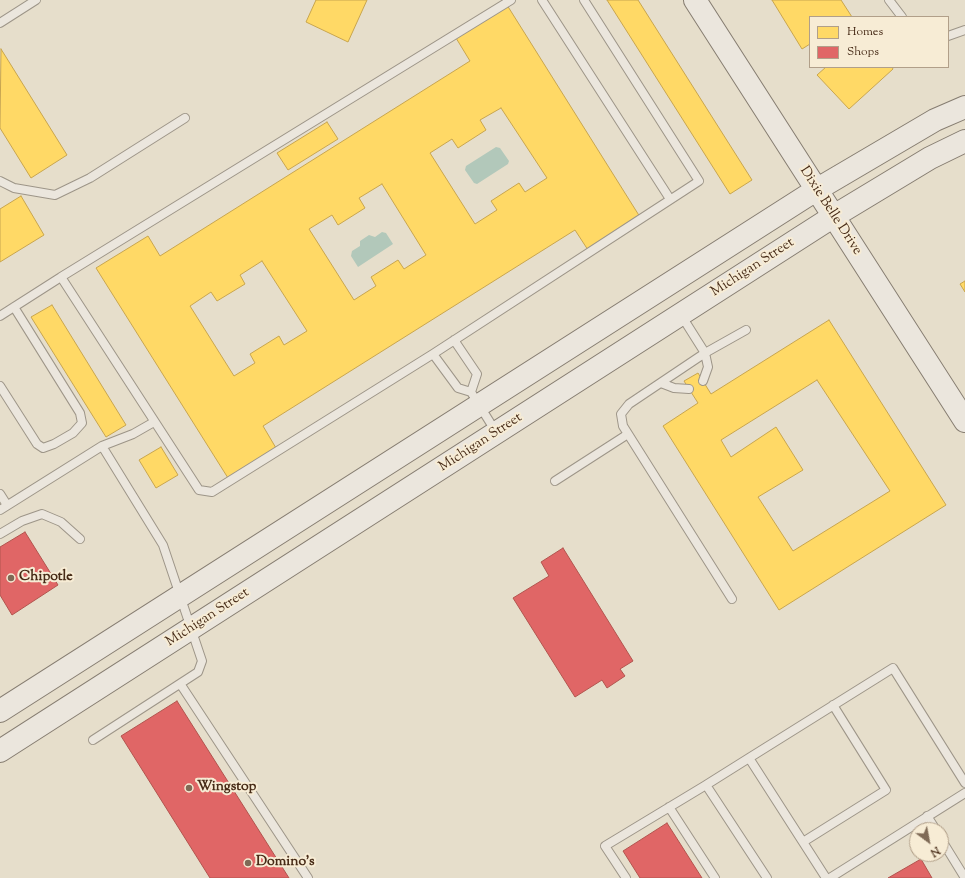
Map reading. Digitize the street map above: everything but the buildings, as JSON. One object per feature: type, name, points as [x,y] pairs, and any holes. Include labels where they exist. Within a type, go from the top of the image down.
[{"type":"street","name":"Dixie Belle Drive","points":[[695,0],[965,422]]},
{"type":"street","points":[[0,711],[181,596],[475,398],[816,190],[935,120],[965,108]]},
{"type":"street","name":"Michigan Street","points":[[0,751],[834,216],[930,158],[965,141]]},
{"type":"lane","points":[[0,23],[36,0]]},
{"type":"lane","points":[[0,316],[511,0]]},
{"type":"lane","points":[[542,0],[670,199]]},
{"type":"lane","points":[[61,277],[199,490],[212,492],[433,354],[699,180],[584,0]]},
{"type":"lane","points":[[889,0],[901,16]]},
{"type":"lane","points":[[949,36],[965,30]]},
{"type":"lane","points":[[0,181],[14,188],[54,194],[90,178],[185,118]]},
{"type":"lane","points":[[0,386],[37,444],[43,448],[54,444],[73,433],[82,423],[80,413],[14,307]]},
{"type":"lane","points":[[681,314],[705,353],[708,367],[703,381]]},
{"type":"lane","points":[[732,599],[623,426],[621,414],[629,404],[660,383],[705,353],[746,330]]},
{"type":"lane","points":[[454,340],[477,374],[475,398]]},
{"type":"lane","points":[[433,354],[458,388],[475,398],[496,433]]},
{"type":"lane","points":[[660,383],[674,388],[689,389]]},
{"type":"lane","points":[[0,494],[3,508],[102,446],[133,434],[154,422]]},
{"type":"lane","points":[[555,481],[628,434]]},
{"type":"lane","points":[[93,740],[181,685],[198,672],[202,661],[163,545],[102,446]]},
{"type":"lane","points":[[0,534],[22,521],[42,514],[61,522],[80,539]]},
{"type":"lane","points":[[626,878],[605,846],[706,785],[893,668],[965,783]]},
{"type":"lane","points":[[181,685],[308,878]]},
{"type":"lane","points":[[803,842],[886,790],[833,705]]},
{"type":"lane","points":[[749,758],[826,878]]},
{"type":"lane","points":[[706,785],[766,878]]},
{"type":"lane","points":[[830,878],[965,792]]},
{"type":"lane","points":[[669,807],[715,878]]},
{"type":"lane","points":[[927,816],[931,822]]},
{"type":"lane","points":[[949,852],[965,878]]},
{"type":"shaded area","points":[[496,147],[500,148],[509,161],[508,164],[477,184],[474,183],[465,170],[466,166]]},
{"type":"shaded area","points":[[382,232],[386,233],[393,244],[358,267],[351,256],[352,251],[360,246],[360,241],[369,235],[375,237]]},
{"type":"place","name":"Chipotle","points":[[11,578]]},
{"type":"place","name":"Wingstop","points":[[189,788]]},
{"type":"place","name":"Domino's","points":[[248,863]]}]
